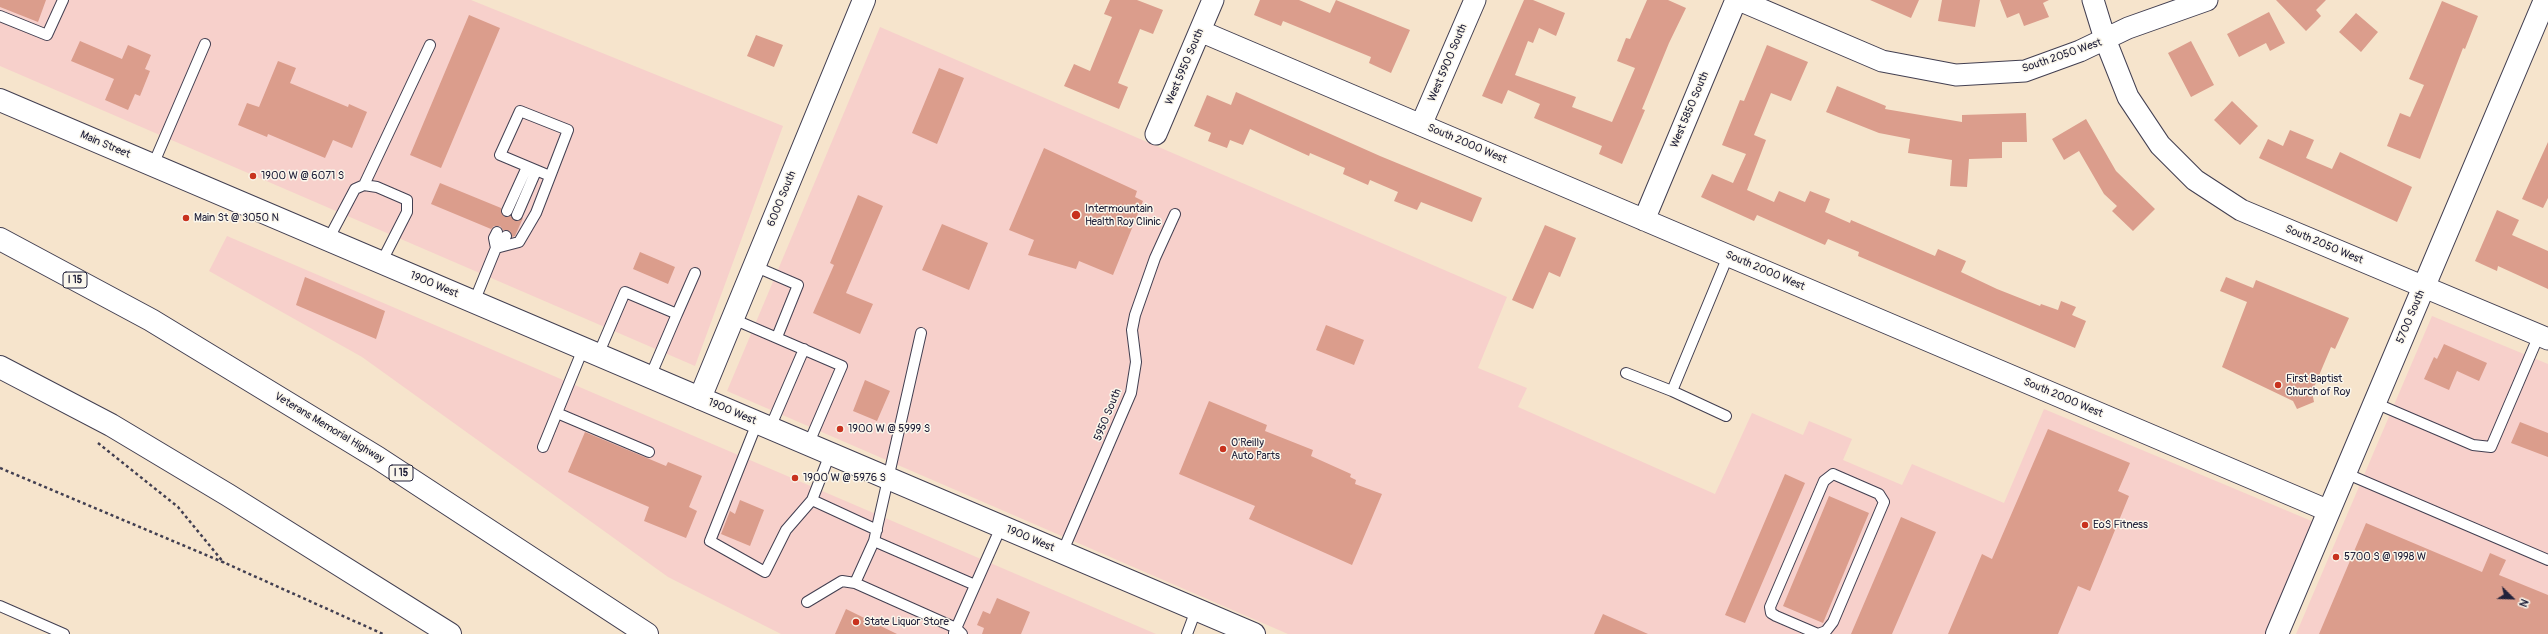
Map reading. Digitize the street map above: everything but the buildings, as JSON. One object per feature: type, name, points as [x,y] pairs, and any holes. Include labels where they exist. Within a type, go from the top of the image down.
[{"type":"main road","name":"6000 South","points":[[700,398],[864,0]]},
{"type":"main road","name":"5700 South","points":[[2277,634],[2545,0]]},
{"type":"main road","name":"Main Street","points":[[0,100],[211,190]]},
{"type":"main road","name":"1900 West","points":[[211,190],[1254,634]]},
{"type":"main road","name":"Veterans Memorial Highway","points":[[0,239],[151,320],[372,454],[647,634]]},
{"type":"main road","points":[[0,367],[111,426],[221,491],[450,634]]},
{"type":"street","name":"West 5950 South","points":[[1156,134],[1213,0]]},
{"type":"street","name":"West 5900 South","points":[[1421,125],[1475,0]]},
{"type":"street","name":"West 5850 South","points":[[1644,220],[1736,0]]},
{"type":"street","name":"South 2050 West","points":[[1740,0],[1882,61],[1956,75],[2025,71],[2080,51],[2105,39],[2128,97],[2160,146],[2195,180],[2241,210],[2544,337]]},
{"type":"street","points":[[2093,0],[2105,39],[2128,28],[2207,0]]},
{"type":"street","name":"South 2000 West","points":[[1200,31],[2329,511]]},
{"type":"lane","points":[[0,16],[47,35],[63,0]]},
{"type":"lane","points":[[153,166],[205,44]]},
{"type":"lane","points":[[364,185],[430,45]]},
{"type":"lane","points":[[496,248],[519,242],[536,214],[568,130],[520,111],[500,155],[550,176]]},
{"type":"lane","points":[[512,213],[532,169]]},
{"type":"lane","points":[[328,240],[355,189],[364,185],[377,187],[406,200],[407,212],[381,263]]},
{"type":"lane","name":"5950 South","points":[[1062,552],[1131,393],[1136,362],[1132,330],[1135,315],[1154,258],[1175,214]]},
{"type":"lane","points":[[474,302],[502,234]]},
{"type":"lane","points":[[1672,391],[1728,256]]},
{"type":"lane","points":[[754,266],[798,285],[777,337]]},
{"type":"lane","points":[[650,377],[695,273]]},
{"type":"lane","points":[[543,446],[557,413],[625,292],[678,314]]},
{"type":"lane","points":[[733,318],[842,366],[808,445]]},
{"type":"lane","points":[[855,583],[874,541],[877,530],[887,479],[921,333]]},
{"type":"lane","points":[[2375,403],[2473,445],[2491,447],[2544,337]]},
{"type":"lane","points":[[804,349],[763,425],[710,541],[765,572],[786,530],[812,500],[830,454]]},
{"type":"lane","points":[[1626,373],[1672,391],[1726,416]]},
{"type":"lane","points":[[557,413],[649,452]]},
{"type":"lane","points":[[2345,473],[2548,560]]},
{"type":"lane","points":[[1833,474],[1879,494],[1884,502],[1833,622],[1826,631],[1818,634],[1805,631],[1771,613],[1770,607],[1824,481],[1833,474]]},
{"type":"lane","points":[[812,500],[877,530]]},
{"type":"lane","points":[[807,602],[842,581],[855,583],[957,632],[975,585],[1001,527]]},
{"type":"lane","points":[[874,541],[975,585]]},
{"type":"lane","points":[[0,606],[64,634]]},
{"type":"lane","points":[[1187,634],[1196,610]]},
{"type":"path","points":[[104,446],[178,507],[225,563]]},
{"type":"path","points":[[0,468],[225,563],[383,634]]},
{"type":"shaded area","points":[[0,0],[471,0],[783,126],[695,366],[0,66]]},
{"type":"shaded area","points":[[880,27],[1507,297],[1478,368],[1527,388],[1518,407],[1715,494],[1752,413],[1803,435],[1809,421],[1852,439],[1843,460],[1902,485],[1912,464],[2004,503],[2044,409],[2314,522],[2266,634],[1288,634],[727,391]]},
{"type":"shaded area","points":[[227,236],[1156,634],[781,634],[668,577],[362,357],[209,271]]},
{"type":"shaded area","points":[[2432,316],[2548,364],[2548,634],[2296,634]]},
{"type":"place","name":"1900 W @ 6071 S","points":[[253,176]]},
{"type":"place","name":"Intermountain Health Roy Clinic","points":[[1076,215]]},
{"type":"place","name":"Main St @ 3050 N","points":[[186,218]]},
{"type":"place","name":"First Baptist Church of Roy","points":[[2278,385]]},
{"type":"place","name":"1900 W @ 5999 S","points":[[840,429]]},
{"type":"place","name":"O'Reilly Auto Parts","points":[[1223,449]]},
{"type":"place","name":"1900 W @ 5976 S","points":[[795,478]]},
{"type":"place","name":"EoS Fitness","points":[[2085,525]]},
{"type":"place","name":"5700 S @ 1998 W","points":[[2336,557]]},
{"type":"place","name":"State Liquor Store","points":[[856,622]]}]
